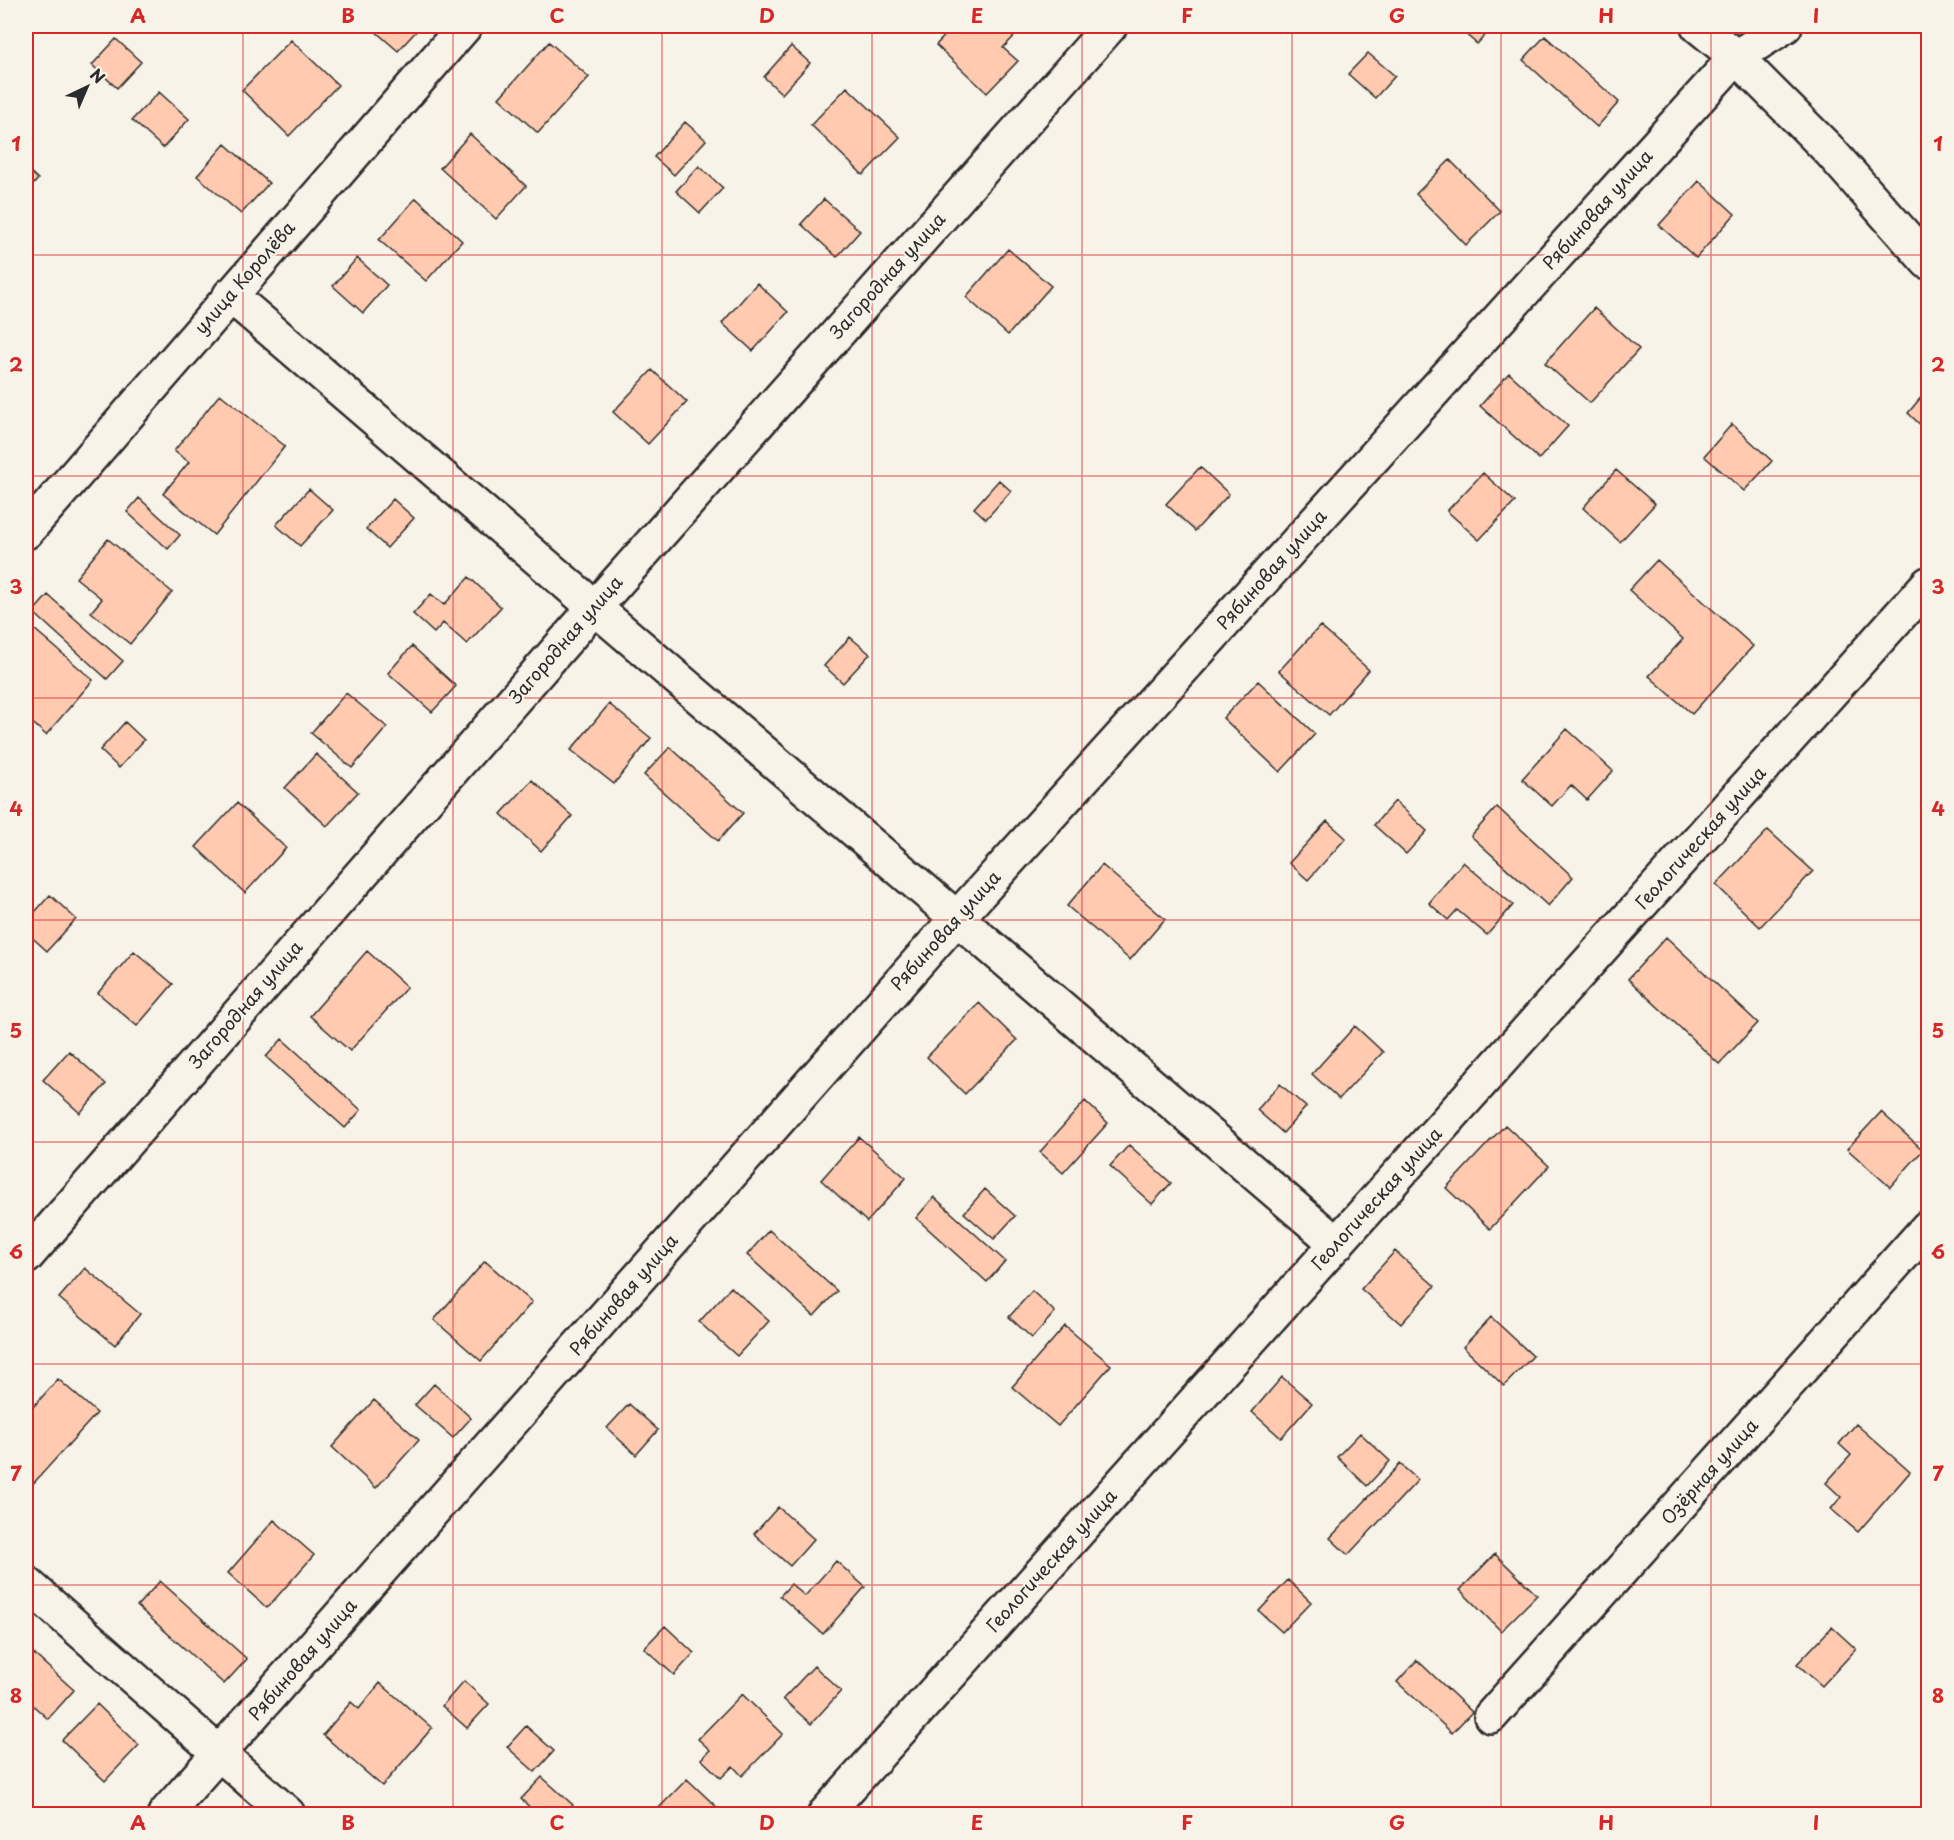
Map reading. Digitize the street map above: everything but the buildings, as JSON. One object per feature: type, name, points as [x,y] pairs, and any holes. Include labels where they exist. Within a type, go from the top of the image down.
[{"type":"street","name":"улица Королёва","points":[[26,532],[465,26]]},
{"type":"street","name":"Загородная улица","points":[[26,1257],[595,607],[1110,26]]},
{"type":"street","points":[[1698,26],[1736,57],[1828,149],[1929,262]]},
{"type":"street","name":"Рябиновая улица","points":[[165,1815],[957,918],[1736,57],[1785,26]]},
{"type":"street","points":[[230,295],[1337,1244]]},
{"type":"street","name":"Геологическая улица","points":[[825,1815],[1929,584]]},
{"type":"street","name":"Озёрная улица","points":[[1491,1716],[1929,1227]]},
{"type":"street","points":[[26,1583],[288,1815]]}]
